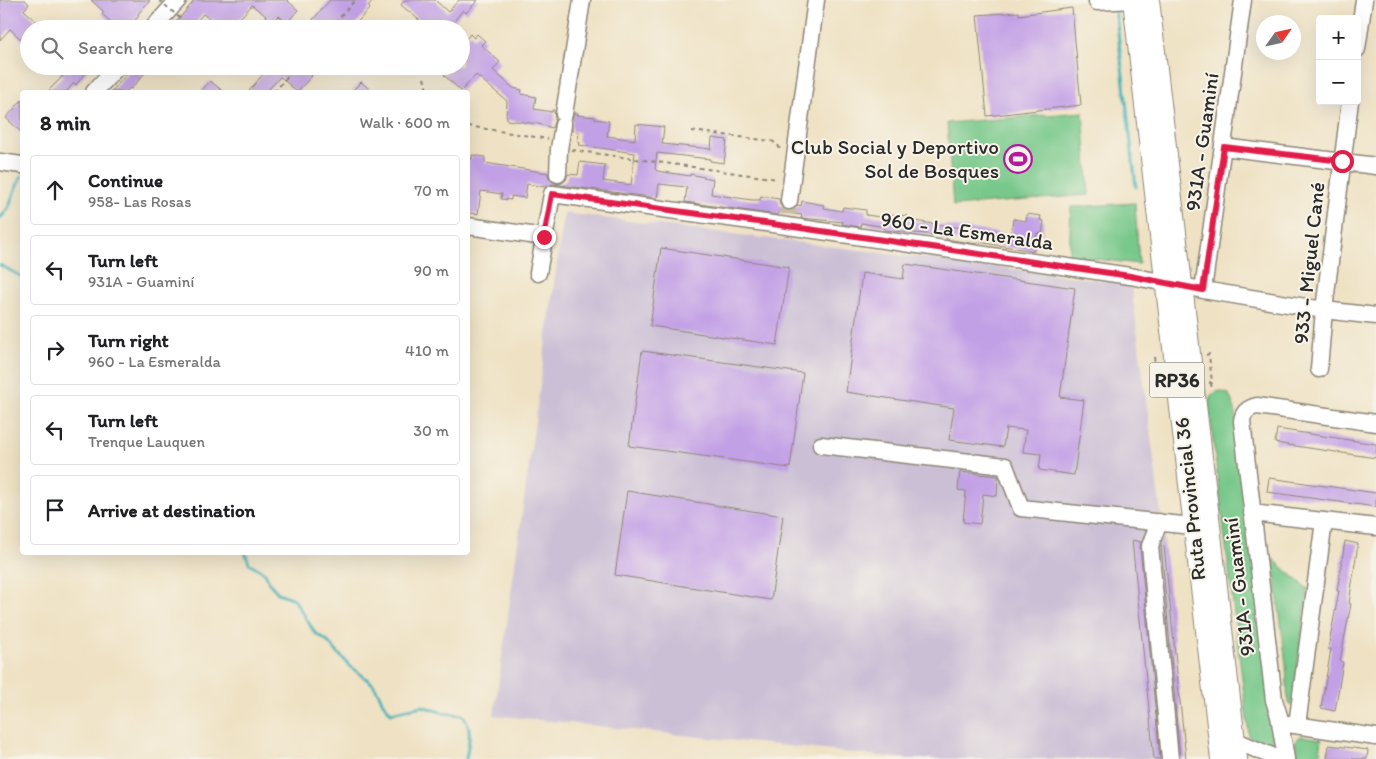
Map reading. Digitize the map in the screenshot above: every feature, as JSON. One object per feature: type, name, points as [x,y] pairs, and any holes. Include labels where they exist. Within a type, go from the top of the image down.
[{"type":"main road","name":"Ruta Provincial 36","points":[[1133,0],[1173,284],[1202,452],[1236,750]]},
{"type":"main road","name":"Ruta Provincial 36","points":[[1149,0],[1192,526],[1221,759]]},
{"type":"street","points":[[160,20],[178,0]]},
{"type":"street","points":[[538,273],[544,237],[556,187],[560,144],[582,0]]},
{"type":"street","points":[[788,214],[788,175],[816,0]]},
{"type":"street","points":[[1097,4],[1133,0]]},
{"type":"street","name":"931A - Guaminí","points":[[1203,290],[1243,0]]},
{"type":"street","points":[[1361,21],[1364,0]]},
{"type":"street","points":[[96,90],[110,75]]},
{"type":"street","name":"933 - Miguel Cané","points":[[1319,369],[1324,310],[1349,105]]},
{"type":"street","points":[[1224,147],[1376,166]]},
{"type":"street","points":[[0,162],[20,165]]},
{"type":"street","name":"960 - La Esmeralda","points":[[556,187],[788,214],[1203,290],[1324,310],[1376,316]]},
{"type":"street","points":[[470,226],[544,237]]},
{"type":"street","name":"931A - Guaminí","points":[[1286,759],[1279,716],[1274,700],[1252,513],[1242,421],[1243,415],[1246,410],[1257,406],[1376,423]]},
{"type":"street","points":[[821,445],[1006,466],[1022,508],[1192,526]]},
{"type":"street","points":[[1252,513],[1376,527]]},
{"type":"street","points":[[1298,725],[1324,521]]},
{"type":"street","points":[[1159,522],[1150,546],[1170,759]]},
{"type":"street","points":[[1279,716],[1286,723],[1376,737]]},
{"type":"street","points":[[1236,750],[1279,759]]},
{"type":"path","points":[[159,0],[180,18]]},
{"type":"path","points":[[338,20],[355,0]]},
{"type":"path","points":[[276,90],[289,75]]},
{"type":"path","points":[[424,78],[425,90]]},
{"type":"path","points":[[426,86],[429,90]]},
{"type":"path","points":[[470,126],[554,140],[570,150],[788,175],[788,166],[778,145],[772,141],[692,131]]},
{"type":"path","points":[[1154,357],[1159,390],[1162,390],[1160,376],[1207,369],[1206,354],[1209,354],[1212,390]]},
{"type":"path","points":[[1209,374],[1211,383]]},
{"type":"shaded area","points":[[564,213],[1131,284],[1162,522],[1186,759],[908,759],[494,715]]},
{"type":"green space","name":"Club Social y Deportivo Sol de Bosques","points":[[1083,112],[1089,195],[953,206],[947,123]]},
{"type":"green space","points":[[1135,203],[1139,264],[1069,256],[1071,207]]},
{"type":"green space","points":[[1219,391],[1229,394],[1234,407],[1249,513],[1277,750],[1254,742],[1249,736],[1209,407],[1210,396]]},
{"type":"green space","points":[[1273,559],[1308,589],[1292,706],[1288,704],[1286,665]]},
{"type":"green space","points":[[1301,736],[1322,739],[1319,759],[1298,759],[1295,741]]},
{"type":"building","points":[[0,0],[25,0],[29,4],[24,10],[35,20],[20,20],[20,38],[10,29],[0,40]]},
{"type":"building","points":[[91,0],[150,0],[135,20],[109,20],[102,14],[104,12]]},
{"type":"building","points":[[195,0],[287,0],[298,10],[290,20],[284,20],[279,16],[275,20],[263,20],[266,16],[252,5],[238,20],[211,20],[203,14],[198,20],[178,20]]},
{"type":"building","points":[[330,0],[373,0],[368,6],[370,8],[359,20],[313,20]]},
{"type":"building","points":[[405,0],[435,0],[448,12],[459,0],[478,0],[466,13],[463,10],[455,20],[419,20],[401,5]]},
{"type":"building","points":[[1072,8],[1081,105],[987,116],[977,15],[1019,12],[1019,15]]},
{"type":"building","points":[[470,34],[474,38],[477,34],[485,41],[481,45],[500,62],[493,70],[513,88],[522,90],[521,94],[536,97],[534,109],[552,112],[554,110],[555,119],[552,128],[539,124],[507,120],[507,101],[476,75],[460,90],[444,75],[470,75]]},
{"type":"building","points":[[84,75],[76,85],[74,83],[68,90],[49,90],[63,76]]},
{"type":"building","points":[[126,75],[143,75],[131,89],[113,90]]},
{"type":"building","points":[[262,75],[312,76],[299,90],[295,90],[280,77],[268,90],[250,90]]},
{"type":"building","points":[[210,81],[221,90],[202,90]]},
{"type":"building","points":[[361,82],[371,90],[353,90]]},
{"type":"building","points":[[20,102],[20,131],[6,118]]},
{"type":"building","points":[[574,113],[578,113],[577,115],[609,121],[607,136],[635,140],[636,124],[664,127],[662,144],[711,149],[712,138],[727,140],[724,163],[710,161],[710,159],[657,153],[655,169],[657,171],[690,176],[690,174],[713,179],[711,194],[752,200],[760,200],[761,196],[779,199],[780,205],[787,211],[793,210],[798,205],[801,206],[802,201],[842,211],[843,207],[866,210],[866,215],[887,218],[887,214],[908,216],[907,220],[1011,235],[1013,219],[1026,221],[1027,214],[1041,216],[1040,220],[1044,221],[1042,234],[1037,233],[1034,251],[978,242],[977,244],[946,239],[946,236],[884,230],[885,227],[861,223],[860,227],[842,224],[843,222],[801,218],[802,215],[779,212],[778,215],[685,202],[687,187],[659,184],[657,198],[553,184],[545,187],[527,184],[525,198],[511,196],[511,200],[501,199],[502,194],[481,191],[478,214],[470,213],[470,158],[472,159],[472,155],[485,157],[485,163],[548,173],[549,179],[557,184],[566,180],[568,174],[578,175],[580,162],[605,165],[603,181],[631,185],[635,153],[579,145],[579,132],[572,131]]},
{"type":"building","points":[[661,248],[789,267],[777,345],[650,326]]},
{"type":"building","points":[[905,264],[1075,288],[1060,397],[1084,400],[1074,475],[1039,470],[1041,454],[1023,452],[1026,430],[1006,428],[1003,447],[949,440],[954,408],[846,392],[862,273],[903,279]]},
{"type":"building","points":[[642,351],[803,373],[790,468],[629,446]]},
{"type":"building","points":[[1277,429],[1376,444],[1376,458],[1275,443]]},
{"type":"building","points":[[960,472],[998,476],[997,496],[983,494],[980,524],[963,522],[966,491],[958,490]]},
{"type":"building","points":[[1269,478],[1376,493],[1376,507],[1267,492]]},
{"type":"building","points":[[627,491],[783,516],[771,600],[615,575]]},
{"type":"building","points":[[1132,540],[1141,542],[1160,759],[1154,759]]},
{"type":"building","points":[[1345,541],[1358,544],[1349,603],[1351,604],[1340,661],[1343,662],[1335,711],[1321,708],[1331,649],[1328,649],[1339,591],[1337,591]]},
{"type":"building","points":[[1161,545],[1164,546],[1186,759],[1180,759]]},
{"type":"building","points":[[1329,745],[1368,750],[1367,759],[1327,759]]},
{"type":"waterway","points":[[1115,7],[1136,187]]},
{"type":"waterway","points":[[0,218],[8,208],[20,179]]},
{"type":"waterway","points":[[0,265],[20,276]]},
{"type":"waterway","points":[[246,555],[249,563],[265,573],[269,583],[278,593],[294,599],[315,633],[326,640],[350,666],[373,684],[383,703],[391,713],[422,706],[444,713],[462,715],[466,720],[469,730],[466,759]]},
{"type":"tunnel","points":[[788,214],[789,201]]},
{"type":"place","name":"Club Social y Deportivo Sol de Bosques","points":[[1018,159]]},
{"type":"route","points":[[544,237],[552,194],[1130,276],[1203,290],[1224,147],[1342,161]]}]
